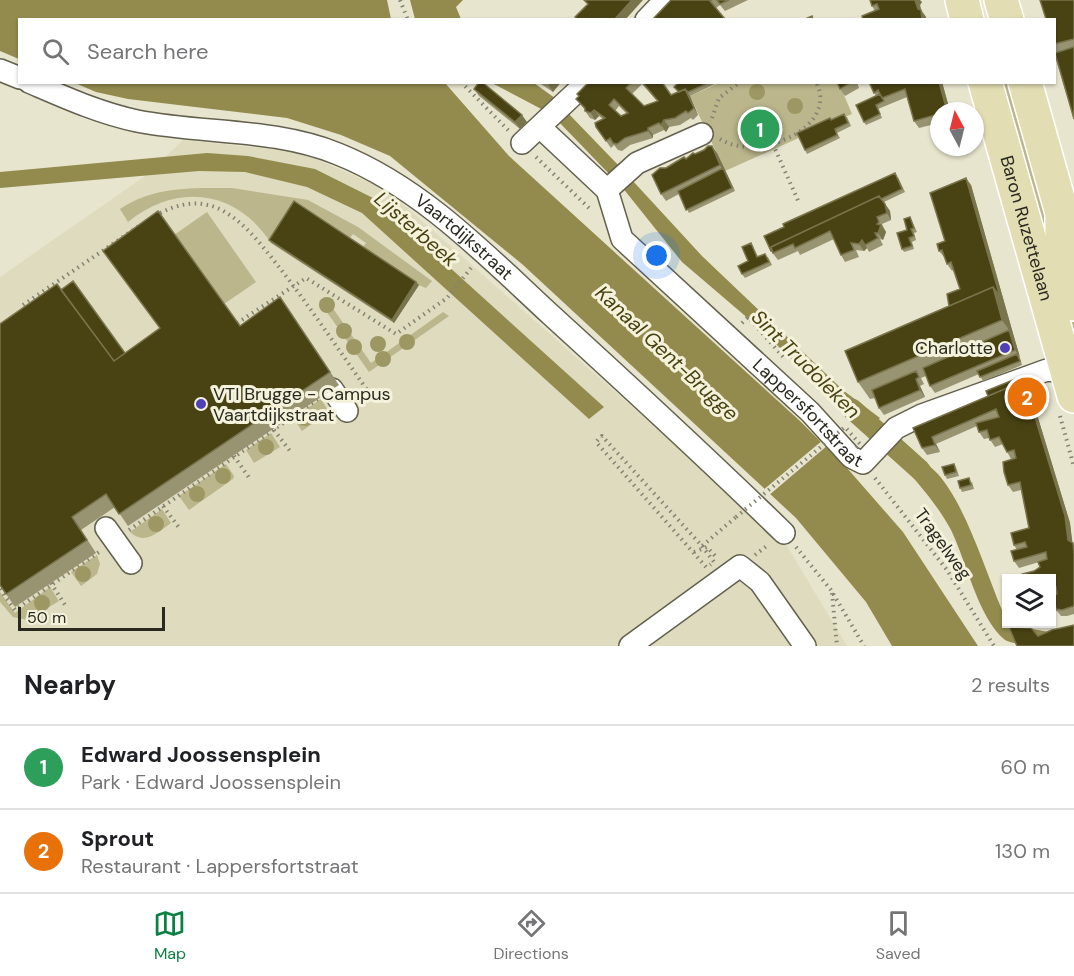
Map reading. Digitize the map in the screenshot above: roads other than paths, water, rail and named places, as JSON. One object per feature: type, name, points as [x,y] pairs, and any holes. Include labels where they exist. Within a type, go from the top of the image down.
[{"type":"main road","points":[[962,0],[966,18]]},
{"type":"main road","points":[[1001,0],[1006,18]]},
{"type":"main road","name":"Baron Ruzettelaan","points":[[986,84],[1072,380]]},
{"type":"main road","name":"Baron Ruzettelaan","points":[[1026,84],[1068,226],[1062,258],[1074,304]]},
{"type":"street","points":[[648,18],[665,0]]},
{"type":"street","points":[[0,70],[18,77]]},
{"type":"street","name":"Vaartdijkstraat","points":[[34,84],[91,108],[136,121],[283,137],[336,153],[379,172],[412,193],[510,277],[677,429],[784,533]]},
{"type":"street","points":[[522,143],[583,87]]},
{"type":"street","points":[[551,117],[617,181],[637,163],[710,131]]},
{"type":"street","name":"Lappersfortstraat","points":[[617,181],[622,239],[810,412],[851,458],[880,444],[896,428],[1026,376],[1047,370],[1072,380]]},
{"type":"street","points":[[333,391],[347,411]]},
{"type":"street","points":[[110,534],[131,563]]},
{"type":"street","points":[[630,646],[740,566],[760,582],[805,646]]},
{"type":"water","points":[[0,0],[387,0],[391,18],[18,18],[18,59],[0,51]]},
{"type":"water","points":[[410,0],[463,0],[456,7],[461,18],[415,18]]},
{"type":"water","name":"Kanaal Gent-Brugge","points":[[77,84],[446,84],[509,156],[800,421],[847,468],[903,532],[978,646],[892,646],[866,602],[796,518],[522,264],[390,156],[341,135],[287,118],[128,99],[96,92]]},
{"type":"water","points":[[494,84],[535,84],[559,101],[547,112]]},
{"type":"water","points":[[566,111],[622,169],[612,177],[557,120]]},
{"type":"water","points":[[207,153],[248,156],[315,169],[373,198],[604,407],[589,419],[362,213],[307,187],[245,172],[199,171],[0,188],[0,172]]},
{"type":"water","points":[[632,180],[702,256],[844,391],[880,418],[865,433],[764,332],[682,262],[622,187]]},
{"type":"water","points":[[907,445],[938,474],[948,487],[974,539],[1002,610],[1002,628],[1027,628],[1054,633],[1054,646],[1010,642],[996,630],[980,603],[951,530],[939,510],[895,457]]},
{"type":"waterway","name":"Sint Trudoleken","points":[[852,409],[920,470]]},
{"type":"place","name":"Edward Joossensplein","points":[[760,129]]},
{"type":"place","name":"Charlotte","points":[[1005,348]]},
{"type":"place","name":"Sprout","points":[[1027,397]]},
{"type":"place","name":"VTI Brugge - Campus Vaartdijkstraat","points":[[201,404]]},
{"type":"water label","name":"Lijsterbeek","points":[[416,229]]}]
